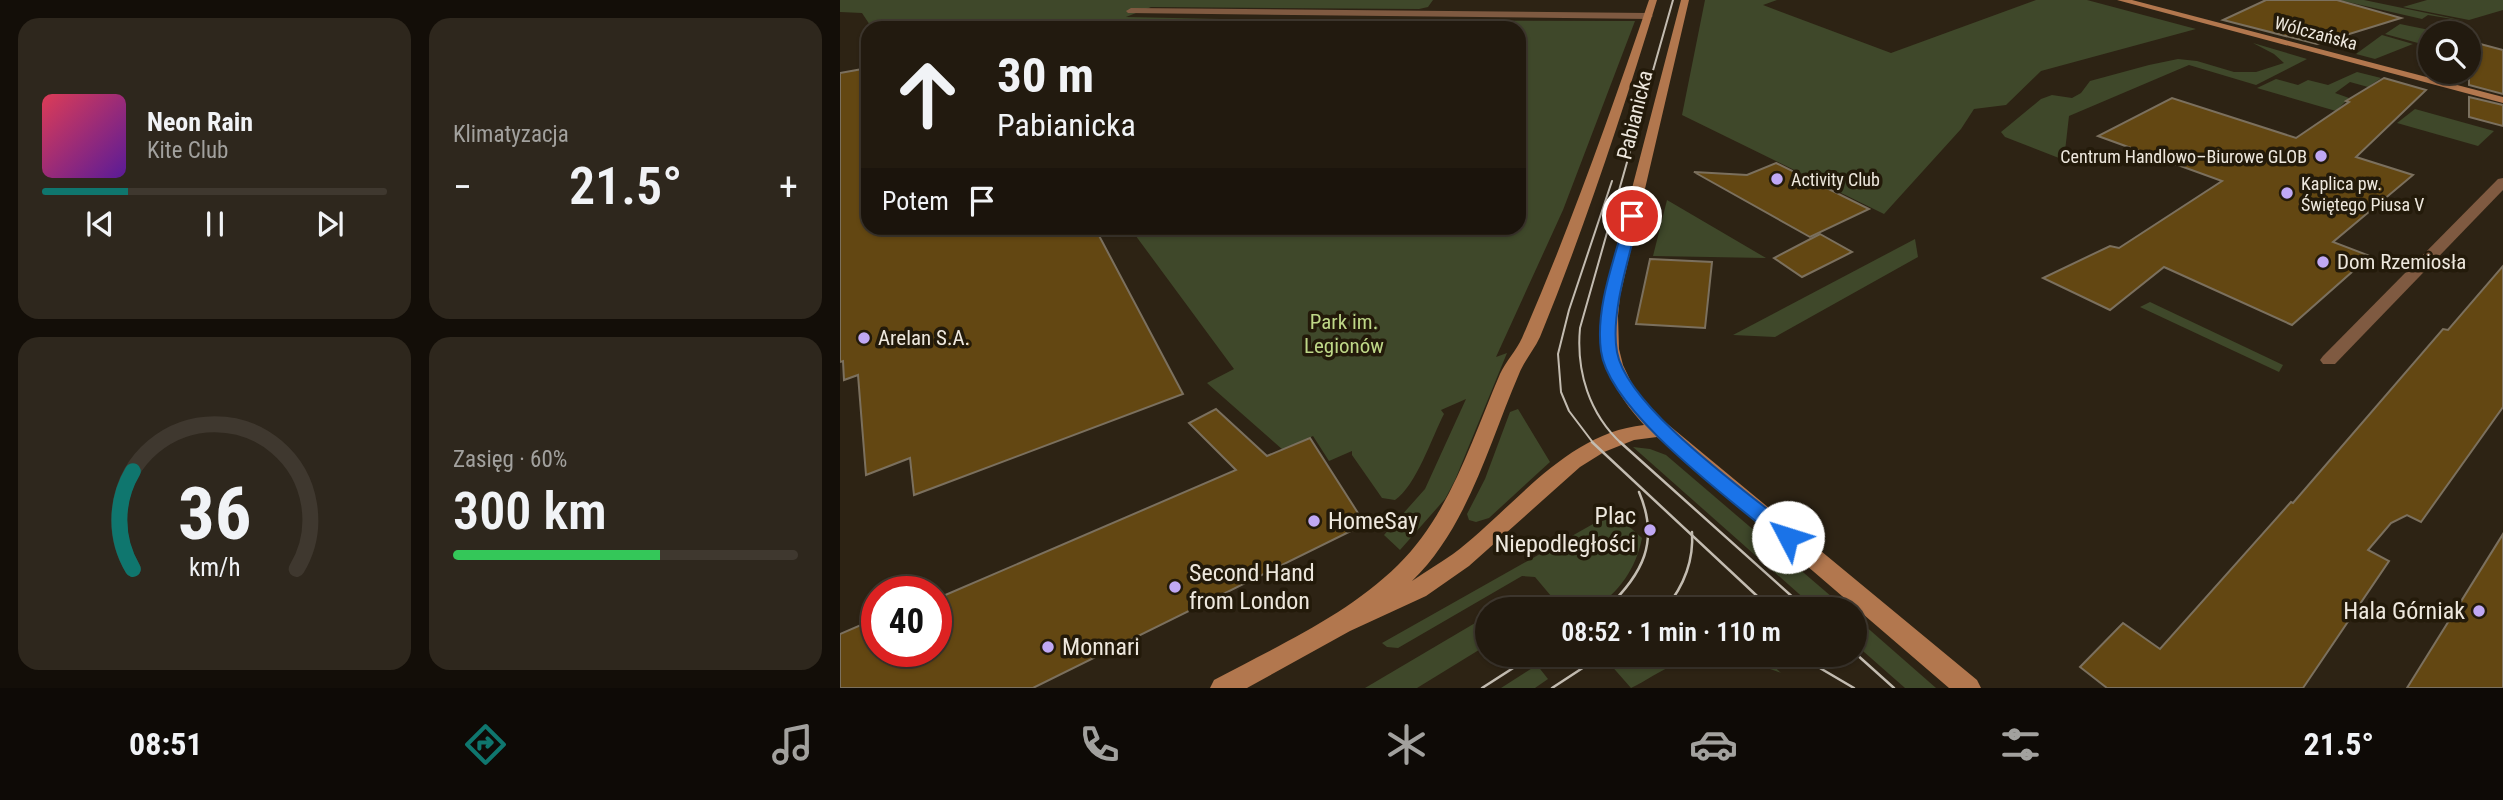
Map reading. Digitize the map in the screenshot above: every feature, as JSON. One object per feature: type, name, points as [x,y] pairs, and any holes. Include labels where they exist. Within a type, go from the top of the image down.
[{"type":"street","name":"Pabianicka","points":[[1685,0],[1608,319],[1609,353],[1620,382],[1639,409],[1661,430],[1968,688]]},
{"type":"street","name":"Wólczańska","points":[[2121,0],[2503,100]]},
{"type":"street","name":"Pabianicka","points":[[1341,624],[1389,590],[1434,540],[1460,495],[1512,367],[1529,344],[1604,148],[1651,8]]},
{"type":"street","points":[[1131,11],[1651,8]]},
{"type":"street","points":[[2329,360],[2503,182]]},
{"type":"street","points":[[1223,688],[1341,624],[1396,601],[1461,560],[1586,453],[1631,433],[1661,430]]},
{"type":"green space","name":"Park im. Legionów","points":[[840,0],[1433,0],[1428,7],[1419,9],[1151,7],[1126,17],[1635,21],[1563,210],[1496,357],[1507,353],[1455,480],[1445,499],[1400,550],[1384,535],[1425,489],[1466,399],[1441,410],[1444,414],[1423,460],[1410,484],[1395,500],[1382,498],[1352,455],[1352,451],[1329,461],[1313,436],[1283,450],[1207,383],[1234,369],[1135,235],[1526,235],[1526,21],[867,21],[862,13],[840,12]]},
{"type":"green space","points":[[1705,0],[1777,0],[1763,5],[1891,53],[2036,0],[2087,0],[2196,29],[2041,71],[2006,105],[1974,109],[1961,129],[1884,214],[1682,115]]},
{"type":"green space","points":[[2339,0],[2364,0],[2465,21],[2428,15],[2422,19]]},
{"type":"green space","points":[[2427,0],[2503,0],[2503,10],[2469,20],[2403,7]]},
{"type":"green space","points":[[2400,24],[2418,28],[2418,43],[2385,34]]},
{"type":"green space","points":[[2382,35],[2413,44],[2375,59],[2356,54]]},
{"type":"green space","points":[[2253,43],[2307,59],[2256,85],[2189,65],[2069,116],[2064,160],[2005,137],[2001,132],[2041,99],[2052,95],[2072,98],[2081,93],[2090,81],[2149,65],[2178,59],[2197,61],[2234,72],[2256,72],[2284,63],[2274,54]]},
{"type":"green space","points":[[2357,72],[2381,78],[2368,87],[2350,82],[2335,93],[2349,98],[2336,111],[2257,88],[2276,79],[2298,85],[2308,80],[2328,85]]},
{"type":"green space","points":[[2415,109],[2494,131],[2478,146],[2397,123]]},
{"type":"green space","points":[[1667,200],[1766,258],[1653,256]]},
{"type":"green space","points":[[1915,239],[1918,257],[1775,337],[1733,335]]},
{"type":"green space","points":[[2150,302],[2283,365],[2279,372],[2140,307]]},
{"type":"green space","points":[[1518,409],[1550,462],[1489,518],[1476,522],[1469,520],[1467,514],[1485,479],[1510,412]]},
{"type":"green space","points":[[1633,447],[1666,455],[1832,597],[1802,597]]},
{"type":"green space","points":[[1608,519],[1624,522],[1642,538],[1631,570],[1609,597],[1552,597],[1535,577],[1522,576],[1486,597],[1475,597],[1475,603],[1398,648],[1387,647],[1382,643],[1593,524]]},
{"type":"green space","points":[[1475,623],[1475,652],[1417,688],[1365,688]]},
{"type":"green space","points":[[1867,628],[1936,688],[1905,688],[1867,655]]},
{"type":"green space","points":[[1534,667],[1539,667],[1548,679],[1535,688],[1501,688]]},
{"type":"green space","points":[[1613,667],[1669,667],[1631,688]]},
{"type":"green space","points":[[1764,667],[1775,667],[1781,673]]},
{"type":"building","points":[[2266,0],[2337,0],[2401,18],[2317,44],[2223,20]]},
{"type":"building","points":[[2481,44],[2503,50],[2503,94],[2469,85],[2481,84]]},
{"type":"building","points":[[861,69],[861,235],[1099,235],[1183,394],[914,495],[910,458],[866,475],[858,375],[844,380],[843,361],[840,362],[840,73]]},
{"type":"building","points":[[2384,78],[2426,90],[2356,157],[2413,175],[2333,242],[2370,256],[2292,325],[2164,267],[2110,310],[2043,278],[2110,246],[2119,248],[2222,181],[2098,136],[2172,98],[2296,138],[2349,102],[2346,101]]},
{"type":"building","points":[[2469,97],[2503,105],[2503,126],[2469,117]]},
{"type":"building","points":[[1776,163],[1869,209],[1810,237],[1694,172],[1747,175]]},
{"type":"building","points":[[1820,234],[1852,252],[1802,277],[1774,258]]},
{"type":"building","points":[[1650,259],[1712,262],[1705,328],[1636,324]]},
{"type":"building","points":[[2503,266],[2503,407],[2421,522],[2407,515],[2391,523],[2368,550],[2389,561],[2303,688],[2107,688],[2080,667],[2123,623],[2160,649],[2291,502],[2293,503],[2443,329],[2448,330]]},
{"type":"building","points":[[1216,409],[1267,456],[1310,438],[1365,524],[1033,688],[840,688],[840,634],[861,625],[861,667],[952,667],[952,592],[1236,470],[1189,423]]},
{"type":"building","name":"Hala Górniak","points":[[2503,534],[2503,688],[2407,688]]},
{"type":"tram line","points":[[1621,443],[1601,419],[1587,391],[1580,360],[1580,328],[1673,0]]},
{"type":"tram line","points":[[1594,444],[1569,411],[1561,392],[1558,354],[1569,310],[1612,181]]},
{"type":"tram line","points":[[1621,443],[1793,597]]},
{"type":"tram line","points":[[1594,444],[1692,535]]},
{"type":"tram line","points":[[1618,597],[1638,570],[1648,541],[1648,526],[1639,492]]},
{"type":"tram line","points":[[1674,597],[1689,563],[1692,535]]},
{"type":"tram line","points":[[1692,535],[1758,597]]},
{"type":"tram line","points":[[1867,664],[1894,688]]},
{"type":"tram line","points":[[1482,688],[1515,667]]},
{"type":"tram line","points":[[1552,688],[1584,667]]},
{"type":"tram line","points":[[1818,667],[1854,688]]},
{"type":"place","name":"Centrum Handlowo–Biurowe GLOB","points":[[2321,156]]},
{"type":"place","name":"Activity Club","points":[[1777,179]]},
{"type":"place","name":"Kaplica pw. Świętego Piusa V","points":[[2287,193]]},
{"type":"place","name":"Dom Rzemiosła","points":[[2323,262]]},
{"type":"place","name":"Arelan S.A.","points":[[864,338]]},
{"type":"place","name":"HomeSay","points":[[1314,521]]},
{"type":"place","name":"Plac Niepodległości","points":[[1650,530]]},
{"type":"place","name":"Second Hand from London","points":[[1175,587]]},
{"type":"place","name":"Hala Górniak","points":[[2479,611]]},
{"type":"place","name":"Monnari","points":[[1048,647]]},
{"type":"route","points":[[1632,216],[1608,319],[1609,353],[1620,382],[1652,422],[1788,537]]}]
